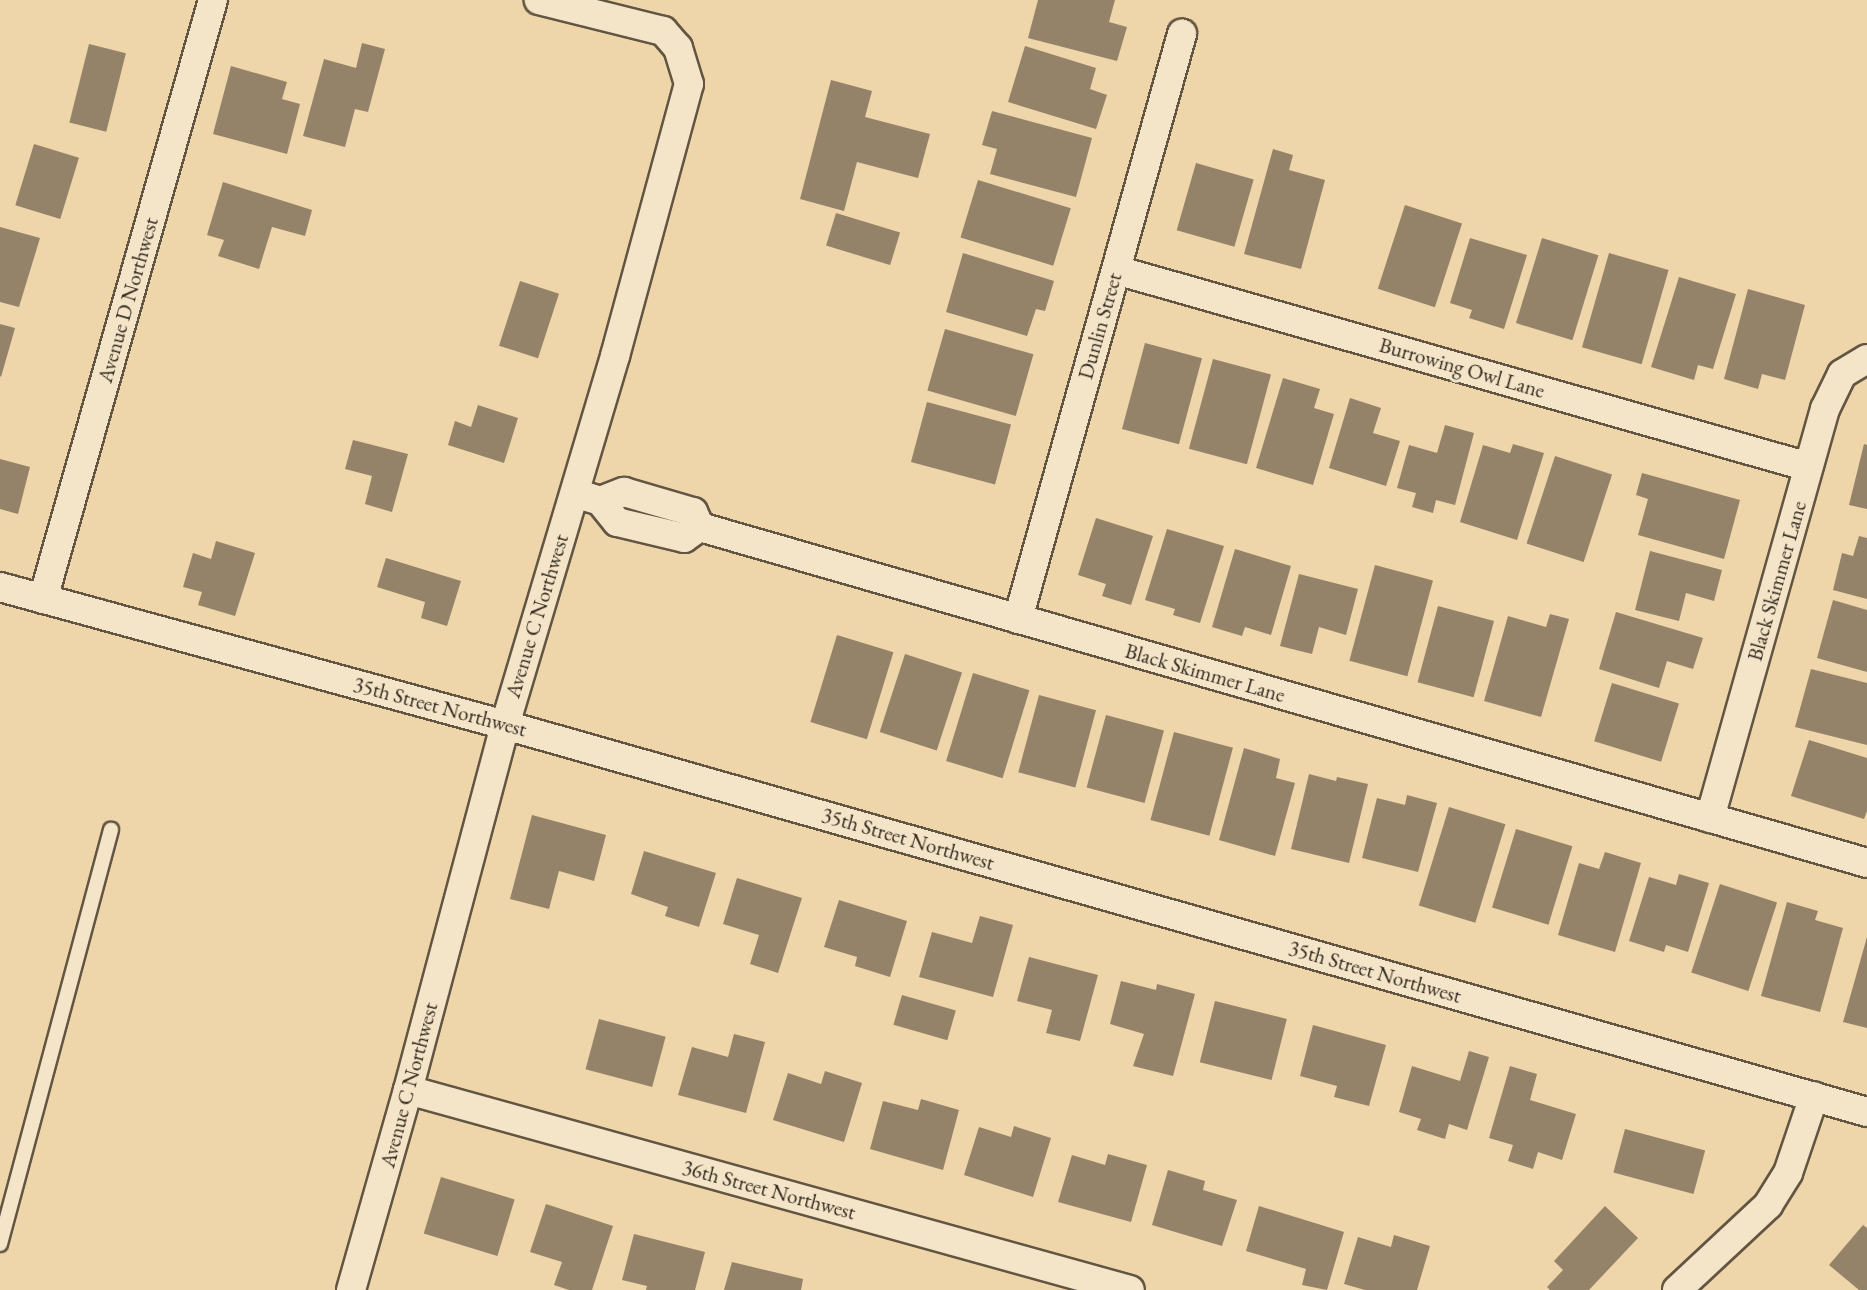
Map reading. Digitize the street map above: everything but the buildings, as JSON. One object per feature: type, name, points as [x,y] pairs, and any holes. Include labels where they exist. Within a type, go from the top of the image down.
[{"type":"street","name":"Avenue D Northwest","points":[[43,599],[213,0]]},
{"type":"street","name":"Avenue C Northwest","points":[[351,1290],[408,1090],[505,725],[587,497],[689,84],[678,48],[663,31],[539,0]]},
{"type":"street","name":"Dunlin Street","points":[[1018,619],[1182,34]]},
{"type":"street","name":"Burrowing Owl Lane","points":[[1116,270],[1809,467]]},
{"type":"street","name":"Black Skimmer Lane","points":[[1710,818],[1825,409],[1842,374],[1867,359]]},
{"type":"street","name":"Black Skimmer Lane","points":[[587,497],[624,492],[693,512],[700,527],[1867,863]]},
{"type":"street","name":"35th Street Northwest","points":[[0,587],[505,725],[1867,1112]]},
{"type":"street","name":"36th Street Northwest","points":[[408,1090],[1130,1290]]},
{"type":"street","points":[[1677,1290],[1768,1205],[1788,1173],[1814,1096]]},
{"type":"lane","points":[[0,1244],[111,830]]}]
